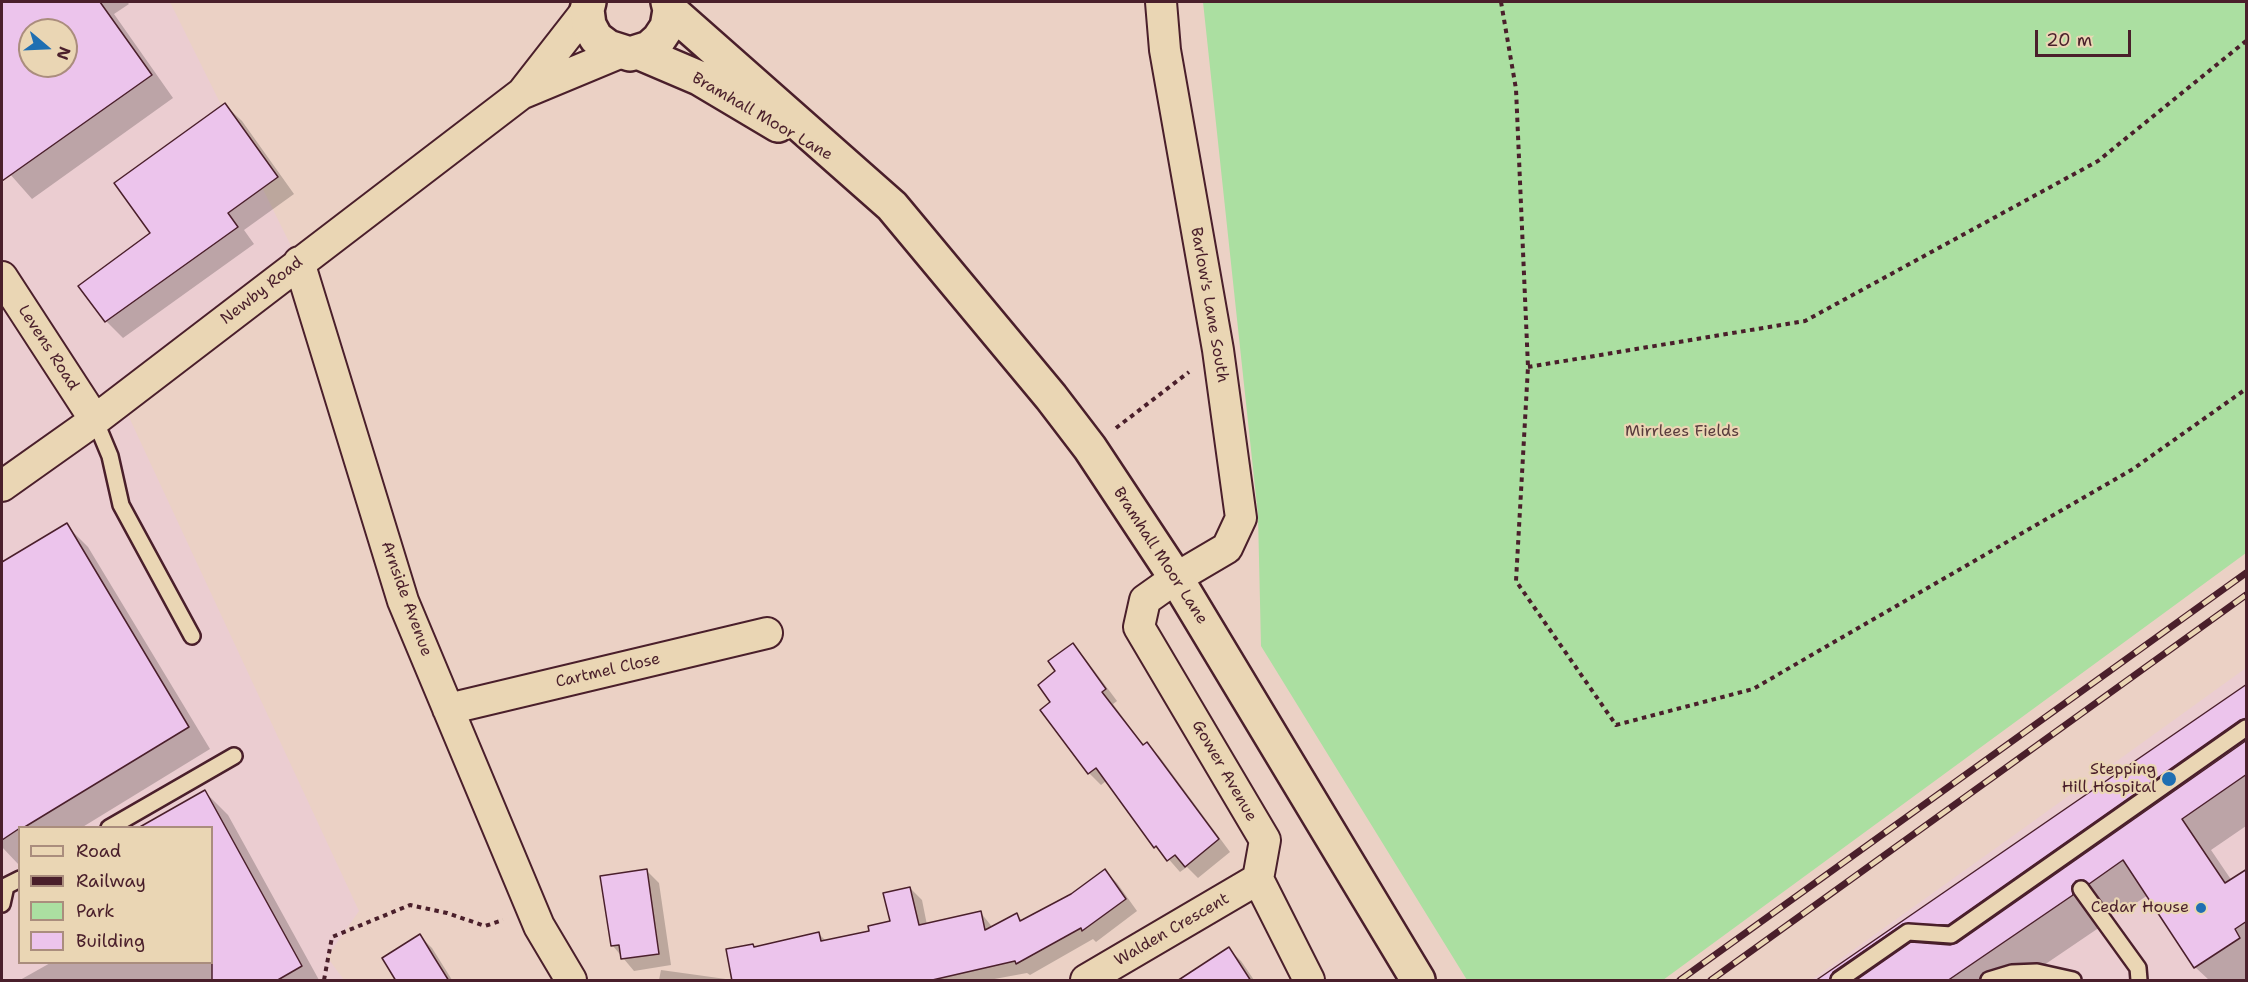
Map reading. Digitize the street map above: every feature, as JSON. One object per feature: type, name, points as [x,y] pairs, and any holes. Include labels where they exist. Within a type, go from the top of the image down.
[{"type":"street","name":"Barlow's Lane South","points":[[1161,2],[1165,50],[1218,350],[1241,518],[1227,548],[1176,578]]},
{"type":"street","name":"Bramhall Moor Lane","points":[[588,6],[589,25],[596,38],[608,47],[630,52],[699,78],[851,170]]},
{"type":"street","name":"Newby Road","points":[[522,94],[588,6]]},
{"type":"street","name":"Bramhall Moor Lane","points":[[669,6],[892,206],[1052,397],[1090,448],[1176,578],[1418,981]]},
{"type":"street","points":[[630,52],[649,48],[659,39],[667,27],[669,6]]},
{"type":"street","name":"Newby Road","points":[[2,486],[95,420],[522,94],[630,52]]},
{"type":"street","name":"Arnside Avenue","points":[[299,262],[403,601],[535,918],[571,981]]},
{"type":"street","name":"Levens Road","points":[[2,277],[95,420]]},
{"type":"street","name":"Gower Avenue","points":[[1176,578],[1145,600],[1139,627],[1265,840],[1258,879]]},
{"type":"street","name":"Cartmel Close","points":[[448,709],[767,633]]},
{"type":"street","points":[[1258,879],[1309,981]]},
{"type":"street","name":"Walden Crescent","points":[[1086,981],[1258,879]]},
{"type":"lane","points":[[95,420],[110,456],[121,505],[192,636]]},
{"type":"lane","points":[[1839,981],[1908,932],[1952,935],[2247,728]]},
{"type":"lane","points":[[112,826],[234,756]]},
{"type":"lane","points":[[2,904],[6,886],[18,880]]},
{"type":"lane","points":[[2082,889],[2138,968],[2139,981]]},
{"type":"lane","points":[[1989,981],[2012,973],[2037,972],[2073,981]]},
{"type":"path","points":[[1501,2],[1516,89],[1528,367],[1516,581],[1616,725],[1753,689],[2133,469],[2247,390]]},
{"type":"path","points":[[1528,367],[1805,321],[2098,161],[2247,41]]},
{"type":"path","points":[[1090,448],[1218,350]]},
{"type":"path","points":[[324,981],[332,938],[410,905],[447,913],[485,926],[535,918]]},
{"type":"shaded area","points":[[2,2],[170,2],[299,262],[121,400],[359,911],[327,957],[344,980],[2,980]]},
{"type":"shaded area","name":"Stepping Hill Hospital","points":[[2246,668],[2246,980],[1811,980],[2017,833]]},
{"type":"green space","name":"Mirrlees Fields","points":[[1203,2],[2246,2],[2246,553],[1663,980],[1467,980],[1261,646],[1258,515]]},
{"type":"building","points":[[2,2],[100,2],[152,75],[2,181]]},
{"type":"building","points":[[225,103],[278,177],[228,213],[238,227],[105,322],[78,286],[150,233],[114,183]]},
{"type":"building","points":[[67,523],[189,727],[26,826],[18,826],[18,829],[2,840],[2,562]]},
{"type":"building","points":[[1073,643],[1106,689],[1102,692],[1143,745],[1147,742],[1219,839],[1185,867],[1175,855],[1167,861],[1156,846],[1154,848],[1096,768],[1088,774],[1040,710],[1050,702],[1038,685],[1055,671],[1048,661]]},
{"type":"building","points":[[2247,684],[2247,718],[2240,720],[1948,925],[1903,924],[1833,972],[1829,981],[1815,981]]},
{"type":"building","points":[[2247,740],[2247,774],[2182,819],[2225,883],[2247,869],[2247,921],[2235,929],[2240,938],[2194,968],[2123,860],[2089,884],[2084,880],[2076,881],[2072,886],[2073,895],[1947,981],[1855,981],[1911,942],[1950,945],[1957,943]]},
{"type":"building","points":[[205,790],[302,966],[276,981],[212,981],[213,826],[142,826]]},
{"type":"building","points":[[647,869],[659,954],[621,959],[619,945],[611,946],[600,876]]},
{"type":"building","points":[[1105,869],[1126,899],[1082,931],[1081,928],[1016,964],[1015,961],[928,981],[732,981],[726,949],[753,944],[754,947],[819,932],[821,941],[869,931],[868,926],[890,921],[883,893],[910,887],[919,925],[981,911],[985,930],[1017,913],[1020,921],[1071,894]]},
{"type":"building","points":[[420,934],[449,981],[396,981],[382,958]]},
{"type":"building","points":[[1229,947],[1251,981],[1177,981]]},
{"type":"railway","points":[[1680,980],[2246,573]]},
{"type":"railway","points":[[1711,980],[2246,595]]},
{"type":"place","name":"Stepping Hill Hospital","points":[[2169,779]]},
{"type":"place","name":"Cedar House","points":[[2201,908]]}]
